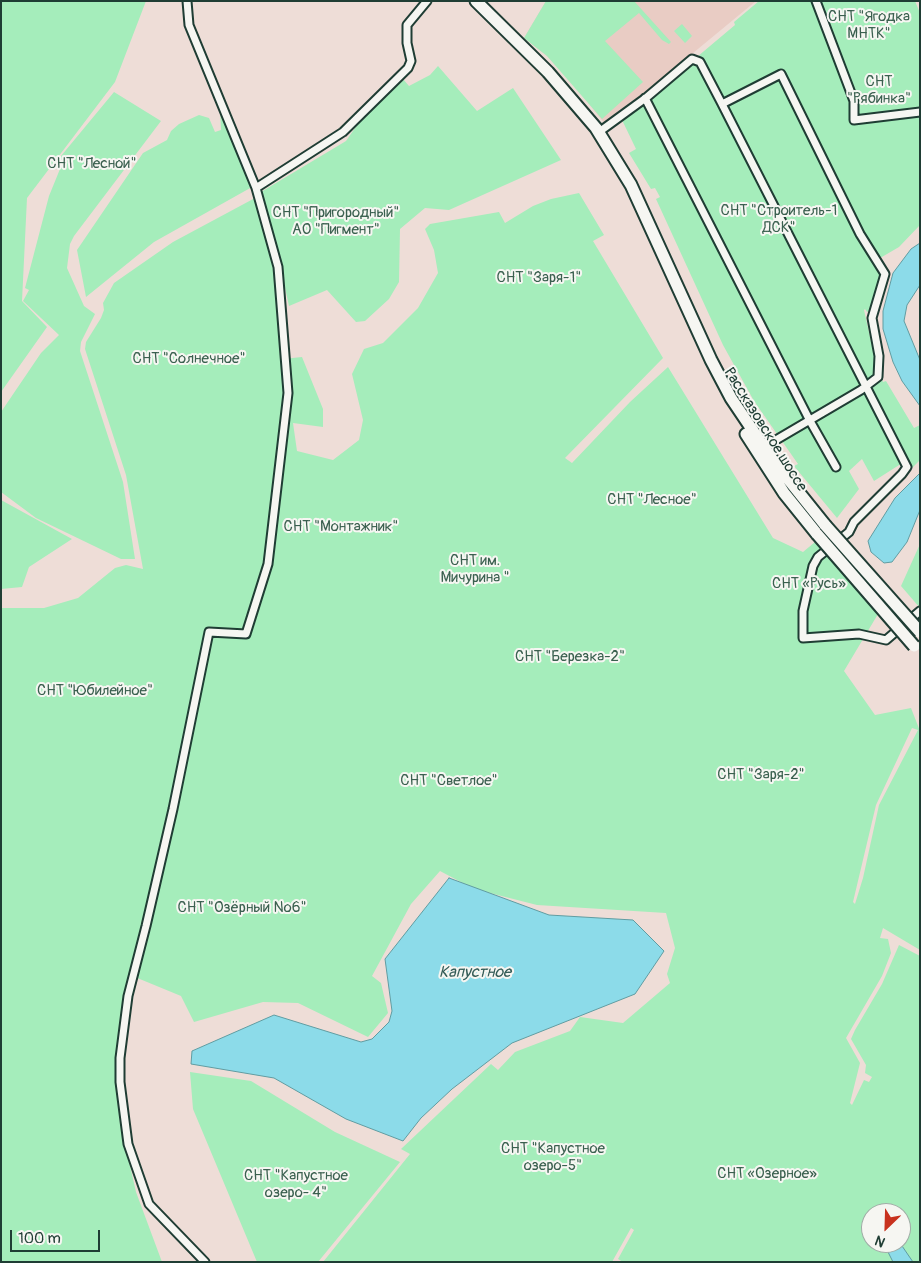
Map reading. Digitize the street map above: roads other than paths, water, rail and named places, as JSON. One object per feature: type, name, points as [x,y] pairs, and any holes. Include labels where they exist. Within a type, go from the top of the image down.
[{"type":"main road","name":"Рассказовское шоссе","points":[[476,1],[542,66],[599,132],[630,185],[711,360],[732,398],[821,529],[920,632]]},
{"type":"main road","name":"Рассказовское шоссе","points":[[647,219],[675,294],[707,365],[766,466],[821,529],[917,649]]},
{"type":"street","points":[[187,1],[189,25],[256,188],[278,267],[288,392],[268,564],[246,634],[208,632],[173,809],[128,996],[120,1058],[120,1082],[128,1144],[149,1204],[205,1262]]},
{"type":"street","points":[[256,188],[343,132],[408,68],[411,61],[407,43],[407,25],[427,1]]},
{"type":"street","points":[[816,1],[854,101],[854,120],[920,112]]},
{"type":"street","points":[[599,132],[645,98],[690,60],[696,59],[700,62],[907,466],[902,474],[854,522],[849,532],[818,556],[813,566],[803,611],[803,638],[859,634],[886,640],[920,611]]},
{"type":"street","points":[[722,104],[781,74],[860,234],[882,266],[884,277],[872,318],[880,372],[876,380],[764,447]]},
{"type":"street","points":[[645,98],[810,421],[836,467]]},
{"type":"water","points":[[920,243],[920,285],[907,305],[904,321],[920,360],[920,406],[902,381],[893,362],[883,329],[883,311],[893,273],[911,249]]},
{"type":"water","points":[[920,473],[920,510],[907,542],[892,562],[884,563],[871,552],[868,541],[895,498]]},
{"type":"water","name":"Капустное","points":[[449,878],[549,915],[633,920],[664,951],[635,994],[512,1043],[452,1089],[421,1118],[403,1141],[346,1119],[274,1078],[191,1064],[192,1051],[274,1015],[361,1042],[372,1039],[389,1022],[392,1011],[385,959]]},
{"type":"water","points":[[888,1253],[907,1253],[913,1262],[893,1262]]},
{"type":"park label","name":"СНТ \"Ягодка МНТК\"","points":[[869,26]]},
{"type":"park label","name":"СНТ \"Рябинка\"","points":[[879,90]]},
{"type":"park label","name":"СНТ \"Лесной\"","points":[[92,164]]},
{"type":"park label","name":"СНТ \"Строитель-1 ДСК\"","points":[[779,220]]},
{"type":"park label","name":"СНТ \"Пригородный\" АО \"Пигмент\"","points":[[336,222]]},
{"type":"park label","name":"СНТ \"Заря-1\"","points":[[539,278]]},
{"type":"park label","name":"СНТ \"Солнечное\"","points":[[189,359]]},
{"type":"park label","name":"СНТ \"Лесное\"","points":[[652,500]]},
{"type":"park label","name":"СНТ \"Монтажник\"","points":[[341,527]]},
{"type":"park label","name":"СНТ им. Мичурина \"","points":[[475,570]]},
{"type":"park label","name":"СНТ «Русь»","points":[[809,584]]},
{"type":"park label","name":"СНТ \"Березка-2\"","points":[[570,657]]},
{"type":"park label","name":"СНТ \"Юбилейное\"","points":[[95,691]]},
{"type":"park label","name":"СНТ \"Заря-2\"","points":[[761,775]]},
{"type":"park label","name":"СНТ \"Светлое\"","points":[[449,781]]},
{"type":"park label","name":"СНТ \"Озёрный №6\"","points":[[242,908]]},
{"type":"park label","name":"СНТ \"Капустное озеро-5\"","points":[[553,1158]]},
{"type":"park label","name":"СНТ «Озерное»","points":[[767,1174]]},
{"type":"park label","name":"СНТ \"Капустное озеро- 4\"","points":[[296,1184]]}]
